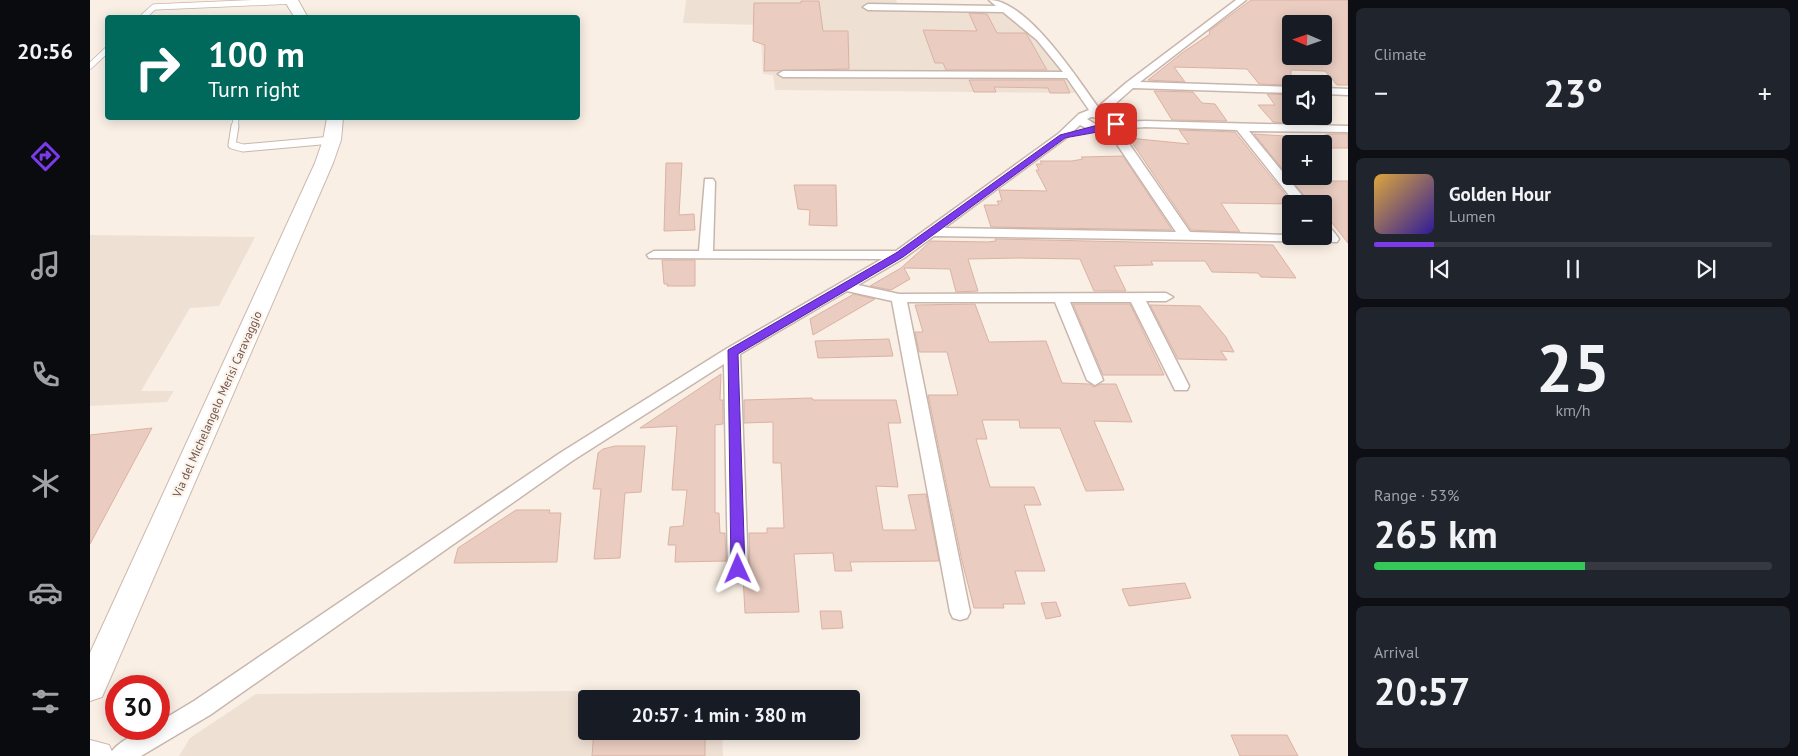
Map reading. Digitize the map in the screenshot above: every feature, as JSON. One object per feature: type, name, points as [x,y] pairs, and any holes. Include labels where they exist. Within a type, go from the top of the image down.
[{"type":"street","points":[[291,0],[300,15]]},
{"type":"street","points":[[993,0],[1035,32],[1097,114],[1109,125],[1126,146],[1186,238]]},
{"type":"street","points":[[121,756],[202,708],[566,458],[732,352],[899,255],[1062,136],[1085,115],[1097,114],[1130,85],[1242,0]]},
{"type":"street","points":[[868,7],[1005,9]]},
{"type":"street","points":[[783,74],[1069,75]]},
{"type":"street","points":[[1130,85],[1282,90]]},
{"type":"street","points":[[1332,91],[1348,92]]},
{"type":"street","points":[[1081,119],[1086,125],[1146,124],[1241,128],[1348,129]]},
{"type":"street","points":[[1062,136],[1109,125]]},
{"type":"street","points":[[1241,128],[1296,195]]},
{"type":"street","name":"Via del Michelangelo Merisi Caravaggio","points":[[90,688],[320,172],[334,129]]},
{"type":"street","points":[[706,254],[709,182]]},
{"type":"street","points":[[932,232],[1282,239]]},
{"type":"street","points":[[654,255],[899,255]]},
{"type":"street","points":[[846,287],[899,298],[1166,298]]},
{"type":"street","points":[[899,298],[960,612]]},
{"type":"street","points":[[1061,298],[1095,380]]},
{"type":"street","points":[[1136,298],[1181,386]]},
{"type":"street","points":[[732,352],[738,569]]},
{"type":"street","points":[[90,755],[97,756]]},
{"type":"lane","points":[[145,15],[154,7],[291,0]]},
{"type":"lane","points":[[90,66],[105,52]]},
{"type":"lane","points":[[236,120],[232,145],[243,148],[334,129]]},
{"type":"shaded area","points":[[686,0],[896,0],[898,5],[862,5],[864,9],[1000,11],[1023,28],[1052,58],[1077,93],[775,90],[773,75],[763,74],[760,25],[683,23]]},
{"type":"shaded area","points":[[90,235],[255,237],[219,306],[190,308],[141,391],[174,391],[167,402],[90,406]]},
{"type":"shaded area","points":[[578,691],[578,740],[722,740],[723,756],[179,756],[190,738],[256,694]]},
{"type":"building","points":[[1251,0],[1348,0],[1348,85],[1337,85],[1332,79],[1332,75],[1328,75],[1325,71],[1291,70],[1291,75],[1282,75],[1282,85],[1259,84],[1247,69],[1174,67],[1185,82],[1148,80],[1210,34],[1209,31]]},
{"type":"building","points":[[801,1],[819,1],[823,31],[848,31],[849,69],[764,71],[765,45],[753,41],[754,3],[801,3]]},
{"type":"building","points":[[969,13],[987,14],[997,33],[1026,33],[1047,70],[946,70],[943,63],[935,63],[923,30],[977,31]]},
{"type":"building","points":[[969,80],[1064,80],[1070,93],[1050,93],[1048,88],[994,87],[996,92],[974,92]]},
{"type":"building","points":[[1154,91],[1193,92],[1202,103],[1215,104],[1227,121],[1172,120]]},
{"type":"building","points":[[1267,94],[1282,95],[1282,122],[1273,122],[1258,105],[1275,105]]},
{"type":"building","points":[[1179,130],[1235,132],[1286,195],[1282,195],[1282,204],[1221,203],[1240,232],[1191,230],[1129,138],[1189,144]]},
{"type":"building","points":[[1254,134],[1282,136],[1282,168]]},
{"type":"building","points":[[1348,134],[1348,148],[1332,148],[1332,135],[1325,135]]},
{"type":"building","points":[[1123,156],[1172,230],[991,227],[984,205],[999,205],[997,201],[1002,201],[999,190],[1047,191],[1036,170],[1039,170],[1036,164],[1042,164],[1040,161],[1072,161],[1083,159],[1081,157]]},
{"type":"building","points":[[666,163],[682,163],[679,215],[694,214],[695,230],[664,231]]},
{"type":"building","points":[[1332,181],[1348,181],[1348,243],[1332,223],[1332,195],[1304,195],[1296,185],[1332,185]]},
{"type":"building","points":[[794,185],[836,185],[837,226],[809,225],[810,210],[798,209]]},
{"type":"building","points":[[995,239],[1273,245],[1296,278],[1261,277],[1258,273],[1212,272],[1205,261],[1151,261],[1153,265],[1114,266],[1126,291],[1094,291],[1080,259],[1018,258],[968,259],[978,291],[956,292],[950,269],[904,268],[910,279],[891,290],[870,286],[901,268],[931,241],[988,242],[996,241]]},
{"type":"building","points":[[662,260],[695,260],[695,286],[667,286],[668,284],[664,284]]},
{"type":"building","points":[[854,294],[875,299],[813,335],[810,319]]},
{"type":"building","points":[[975,304],[989,342],[1046,341],[1062,383],[1090,384],[1094,387],[1100,384],[1116,384],[1132,422],[1094,421],[1124,490],[1086,491],[1060,428],[1020,428],[1019,420],[982,420],[987,439],[976,439],[990,487],[1034,487],[1041,505],[1024,505],[1045,571],[1015,571],[1025,604],[1003,604],[1004,608],[974,608],[962,561],[928,395],[958,395],[947,352],[919,352],[915,332],[923,332],[915,305]]},
{"type":"building","points":[[1073,304],[1130,304],[1164,375],[1103,375]]},
{"type":"building","points":[[1150,305],[1200,306],[1226,337],[1234,352],[1221,351],[1227,360],[1178,359]]},
{"type":"building","points":[[889,339],[893,356],[818,358],[815,341]]},
{"type":"building","points":[[721,374],[720,400],[723,400],[723,424],[715,425],[715,513],[719,513],[720,533],[725,533],[726,561],[675,562],[676,545],[668,545],[670,527],[683,526],[687,490],[672,490],[677,426],[640,428]]},
{"type":"building","points":[[812,398],[813,400],[896,400],[901,423],[888,423],[898,487],[876,486],[883,530],[916,530],[908,495],[926,494],[939,561],[850,562],[852,571],[835,571],[833,553],[794,554],[799,612],[745,613],[743,576],[750,569],[749,533],[767,533],[767,528],[784,528],[781,463],[773,463],[773,422],[744,423],[744,400]]},
{"type":"building","points":[[152,428],[90,544],[90,435]]},
{"type":"building","points":[[615,446],[645,446],[641,492],[625,493],[620,558],[594,559],[601,489],[593,489],[598,453],[603,449]]},
{"type":"building","points":[[516,510],[550,510],[549,513],[561,513],[557,562],[454,563],[458,548]]},
{"type":"building","points":[[1185,583],[1191,598],[1129,606],[1122,589]]},
{"type":"building","points":[[1056,602],[1061,616],[1046,619],[1041,603]]},
{"type":"building","points":[[820,611],[841,611],[843,628],[822,629]]},
{"type":"building","points":[[1231,735],[1287,735],[1298,756],[1240,756]]},
{"type":"building","points":[[593,740],[705,740],[705,756],[592,756]]},
{"type":"route","points":[[738,569],[732,352],[899,255],[1062,136],[1111,127],[1116,124]]}]
